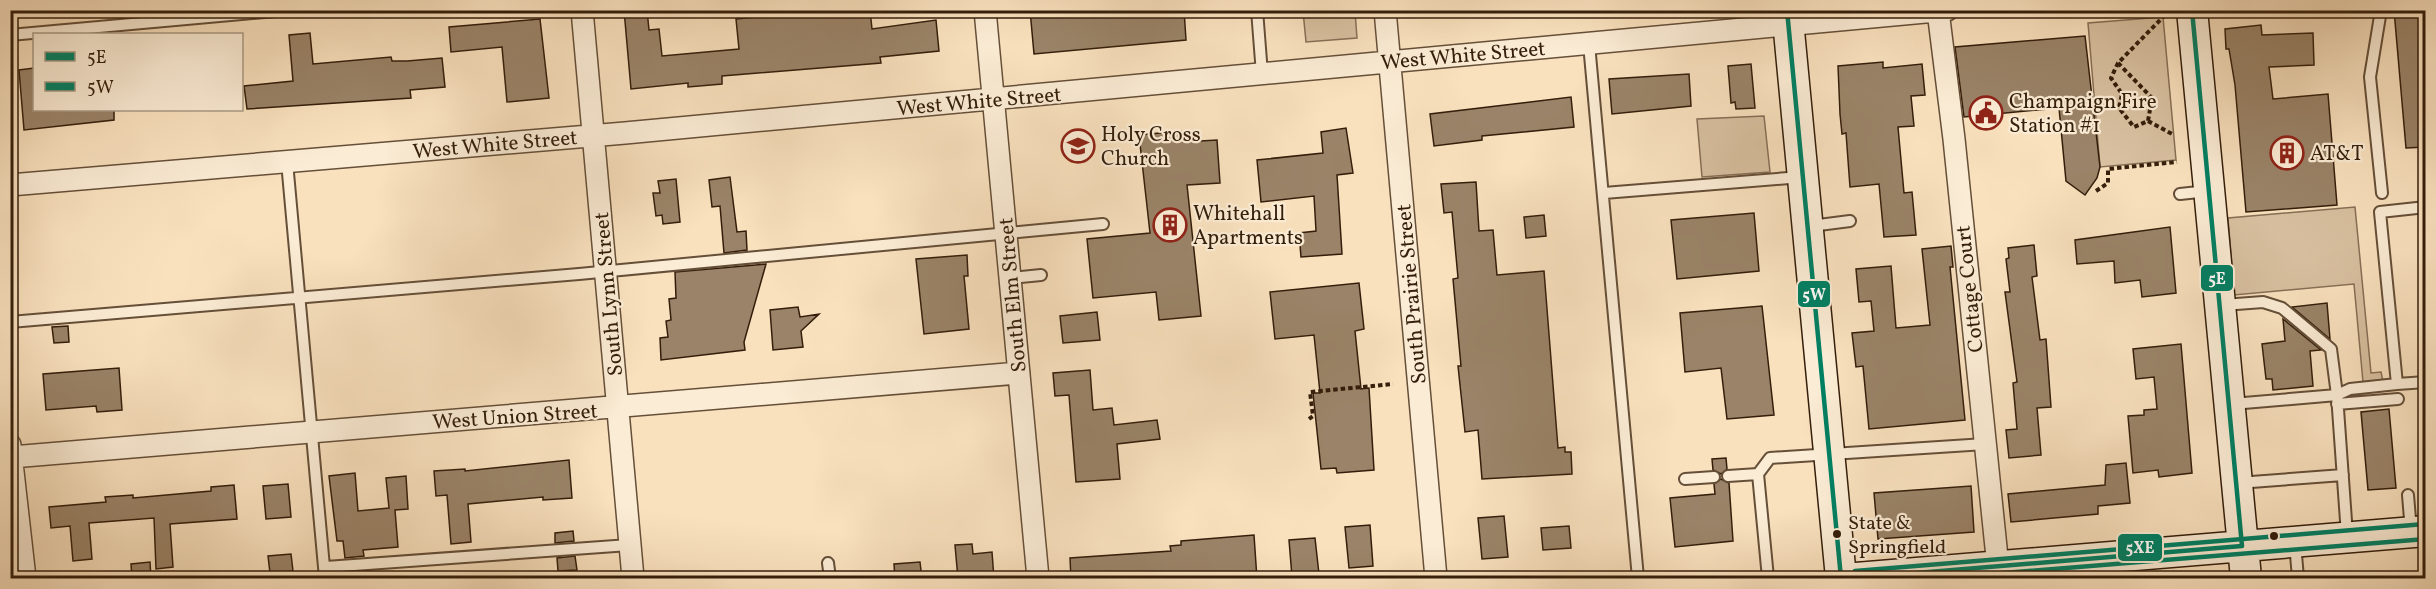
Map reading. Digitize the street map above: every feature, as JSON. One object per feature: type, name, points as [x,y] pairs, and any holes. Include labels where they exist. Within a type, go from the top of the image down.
[{"type":"main road","points":[[2178,13],[2194,192],[2220,305],[2246,579]]},
{"type":"main road","points":[[1788,18],[1841,579]]},
{"type":"main road","points":[[1856,579],[1960,574],[1998,567],[2059,570],[2242,546],[2418,531]]},
{"type":"street","name":"South Lynn Street","points":[[582,10],[633,579]]},
{"type":"street","name":"South Elm Street","points":[[985,10],[1038,579]]},
{"type":"street","name":"South Prairie Street","points":[[1385,10],[1436,579]]},
{"type":"street","name":"West White Street","points":[[10,185],[593,136],[1589,44],[1788,18],[1941,11]]},
{"type":"street","name":"Cottage Court","points":[[1941,11],[1998,567]]},
{"type":"street","name":"West Union Street","points":[[11,451],[312,432],[1019,373]]},
{"type":"street","points":[[11,451],[25,579]]},
{"type":"lane","points":[[10,35],[287,10]]},
{"type":"lane","points":[[1257,10],[1262,74]]},
{"type":"lane","points":[[2381,10],[2370,77],[2382,193]]},
{"type":"lane","points":[[1589,44],[1638,579]]},
{"type":"lane","points":[[287,162],[325,573],[629,544]]},
{"type":"lane","points":[[1604,193],[1803,177]]},
{"type":"lane","points":[[2397,384],[2380,212],[2426,207]]},
{"type":"lane","points":[[1808,226],[1850,221]]},
{"type":"lane","points":[[10,322],[606,272],[1103,224]]},
{"type":"lane","points":[[1011,278],[1041,275]]},
{"type":"lane","points":[[2220,305],[2263,302],[2282,308],[2331,349],[2348,537]]},
{"type":"lane","points":[[2337,400],[2350,389],[2426,382]]},
{"type":"lane","points":[[2229,404],[2398,399]]},
{"type":"lane","points":[[1768,579],[1758,474],[1770,458],[1985,444]]},
{"type":"lane","points":[[1728,476],[1758,474]]},
{"type":"lane","points":[[2236,483],[2343,475]]},
{"type":"lane","points":[[1685,480],[1714,477]]},
{"type":"lane","points":[[2408,495],[2418,531]]},
{"type":"lane","points":[[2295,541],[2298,579]]},
{"type":"lane","points":[[828,563],[830,579]]},
{"type":"path","points":[[2148,121],[2134,127],[2119,108],[2122,94],[2111,78],[2118,63],[2178,13]]},
{"type":"path","points":[[2118,63],[2152,98],[2148,121]]},
{"type":"path","points":[[2148,121],[2174,135]]},
{"type":"path","points":[[2096,191],[2108,183],[2108,169],[2177,162]]},
{"type":"path","points":[[1309,419],[1312,416],[1311,392],[1393,384]]},
{"type":"shaded area","points":[[1303,11],[1355,11],[1357,38],[1306,42]]},
{"type":"shaded area","points":[[2163,17],[2176,160],[2100,167],[2088,23]]},
{"type":"shaded area","points":[[1764,116],[1770,172],[1702,177],[1697,119]]},
{"type":"shaded area","points":[[2355,207],[2371,373],[2381,372],[2383,381],[2363,382],[2354,284],[2234,295],[2228,218]]},
{"type":"building","points":[[624,10],[647,10],[649,30],[659,29],[662,56],[739,49],[736,19],[829,10],[870,10],[872,29],[936,20],[939,51],[880,57],[881,63],[722,76],[722,84],[688,87],[688,83],[631,89]]},
{"type":"building","points":[[1030,10],[1184,10],[1186,40],[1034,54]]},
{"type":"building","points":[[2394,10],[2426,10],[2426,147],[2406,148]]},
{"type":"building","points":[[540,19],[549,98],[507,102],[502,47],[451,52],[449,27]]},
{"type":"building","name":"AT&T","points":[[2261,25],[2262,35],[2313,33],[2314,65],[2269,67],[2273,99],[2328,94],[2337,205],[2246,212],[2235,85],[2229,49],[2226,49],[2225,29]]},
{"type":"building","points":[[310,33],[313,64],[391,57],[392,61],[442,58],[445,87],[410,90],[411,98],[247,109],[244,86],[293,81],[289,35]]},
{"type":"building","name":"Champaign Fire Station #1","points":[[2085,36],[2100,167],[2097,178],[2085,195],[2066,181],[2059,108],[1964,117],[1955,47]]},
{"type":"building","points":[[1883,62],[1883,68],[1922,64],[1925,95],[1911,96],[1914,126],[1898,127],[1904,193],[1912,192],[1916,235],[1884,237],[1879,184],[1850,187],[1846,133],[1842,134],[1840,114],[1838,66]]},
{"type":"building","points":[[1751,64],[1755,108],[1736,109],[1735,102],[1731,103],[1728,66]]},
{"type":"building","points":[[33,68],[33,111],[114,111],[114,120],[24,130],[19,70]]},
{"type":"building","points":[[1689,74],[1691,106],[1612,114],[1609,79]]},
{"type":"building","points":[[1571,97],[1574,127],[1482,136],[1482,140],[1434,146],[1430,114]]},
{"type":"building","points":[[1346,128],[1353,173],[1337,175],[1342,254],[1301,257],[1299,233],[1316,231],[1314,196],[1261,202],[1257,160],[1323,153],[1321,132]]},
{"type":"building","points":[[1181,131],[1183,142],[1217,140],[1220,183],[1187,185],[1201,316],[1159,320],[1156,292],[1093,298],[1087,239],[1150,233],[1139,135]]},
{"type":"building","points":[[730,177],[737,232],[746,231],[747,250],[724,253],[720,206],[712,207],[709,180]]},
{"type":"building","points":[[676,179],[680,222],[663,224],[662,215],[656,216],[653,193],[660,193],[658,181]]},
{"type":"building","points":[[1476,182],[1479,231],[1493,230],[1497,275],[1544,271],[1558,448],[1565,447],[1565,452],[1571,452],[1572,474],[1482,479],[1478,430],[1465,432],[1458,366],[1461,366],[1453,279],[1458,278],[1452,212],[1444,213],[1441,184]]},
{"type":"building","points":[[1754,213],[1759,271],[1677,279],[1671,220]]},
{"type":"building","points":[[1544,215],[1546,236],[1526,238],[1524,217]]},
{"type":"building","points":[[2170,227],[2176,293],[2142,297],[2140,280],[2115,283],[2114,261],[2077,264],[2075,240]]},
{"type":"building","points":[[2034,245],[2037,276],[2032,277],[2040,340],[2046,339],[2051,407],[2037,408],[2041,455],[2009,458],[2006,430],[2017,429],[2013,383],[2017,382],[2005,292],[2010,292],[2006,259],[2009,258],[2008,248]]},
{"type":"building","points":[[1951,246],[1953,267],[1950,267],[1965,420],[1869,429],[1863,366],[1856,367],[1852,333],[1874,331],[1871,301],[1859,302],[1856,269],[1891,266],[1896,328],[1930,325],[1922,249]]},
{"type":"building","points":[[967,255],[968,276],[964,276],[969,329],[924,334],[916,259]]},
{"type":"building","points":[[766,264],[744,342],[745,350],[661,360],[660,338],[668,337],[666,321],[671,320],[669,299],[676,298],[675,272]]},
{"type":"building","points":[[1359,283],[1364,329],[1355,331],[1361,389],[1369,388],[1374,470],[1337,473],[1336,468],[1321,469],[1313,393],[1320,393],[1314,335],[1275,339],[1270,292]]},
{"type":"building","points":[[2327,303],[2330,339],[2292,307]]},
{"type":"building","points":[[1762,306],[1774,415],[1727,419],[1721,368],[1685,372],[1680,313]]},
{"type":"building","points":[[798,307],[800,317],[819,314],[801,331],[803,347],[773,350],[770,310]]},
{"type":"building","points":[[1097,312],[1100,340],[1063,343],[1060,316]]},
{"type":"building","points":[[2283,319],[2321,350],[2310,351],[2313,386],[2273,390],[2272,379],[2266,379],[2262,344],[2285,341]]},
{"type":"building","points":[[68,326],[69,342],[54,343],[52,327]]},
{"type":"building","points":[[2181,344],[2192,473],[2159,477],[2158,470],[2133,473],[2128,416],[2144,415],[2144,410],[2157,409],[2154,377],[2136,379],[2133,349]]},
{"type":"building","points":[[119,368],[122,410],[97,412],[96,406],[46,410],[43,374]]},
{"type":"building","points":[[1090,370],[1093,410],[1112,408],[1114,425],[1157,420],[1160,439],[1117,444],[1120,479],[1076,482],[1069,395],[1055,396],[1053,373]]},
{"type":"building","points":[[2389,409],[2396,488],[2368,490],[2361,412]]},
{"type":"building","points":[[1726,458],[1727,469],[1721,474],[1713,470],[1712,459]]},
{"type":"building","points":[[569,460],[572,498],[543,500],[543,497],[468,504],[471,542],[451,544],[447,495],[436,496],[434,471],[465,469],[465,471]]},
{"type":"building","points":[[2126,463],[2130,503],[2098,506],[2098,514],[2011,522],[2008,494],[2105,485],[2106,465]]},
{"type":"building","points":[[355,473],[358,511],[389,508],[386,478],[406,476],[408,509],[395,510],[398,547],[363,550],[364,556],[345,558],[343,541],[337,541],[329,476]]},
{"type":"building","points":[[1721,479],[1729,483],[1733,541],[1675,547],[1670,498],[1715,494],[1714,484]]},
{"type":"building","points":[[288,484],[291,517],[266,519],[263,486]]},
{"type":"building","points":[[234,485],[237,519],[170,524],[173,567],[156,569],[154,518],[89,523],[92,559],[73,561],[70,526],[51,528],[49,507],[106,502],[105,497],[133,495],[133,498],[211,491],[211,487]]},
{"type":"building","points":[[1971,486],[1974,532],[1878,539],[1874,493]]},
{"type":"building","points":[[1504,516],[1508,557],[1482,559],[1478,518]]},
{"type":"building","points":[[1370,525],[1373,566],[1349,568],[1345,527]]},
{"type":"building","points":[[1569,526],[1571,548],[1543,550],[1541,528]]},
{"type":"building","points":[[573,531],[574,541],[555,543],[555,533]]},
{"type":"building","points":[[1254,535],[1257,579],[1179,579],[1178,576],[1071,579],[1070,558],[1171,551],[1170,546],[1181,545],[1181,541]]},
{"type":"building","points":[[1315,538],[1319,574],[1292,577],[1289,540]]},
{"type":"building","points":[[972,544],[973,554],[992,552],[994,579],[958,579],[955,545]]},
{"type":"building","points":[[291,554],[293,571],[270,573],[268,556]]},
{"type":"building","points":[[575,556],[577,570],[558,571],[557,558]]},
{"type":"building","points":[[150,562],[151,579],[132,579],[131,564]]},
{"type":"building","points":[[920,562],[922,579],[895,579],[894,564]]},
{"type":"transit line","name":"5W","points":[[1787,10],[1841,578]]},
{"type":"transit line","name":"5E","points":[[2192,10],[2242,546]]},
{"type":"transit line","name":"5XE","points":[[1855,571],[2425,524]]},
{"type":"transit line","points":[[1941,578],[2426,539]]},
{"type":"transit line","name":"5E","points":[[1856,578],[2242,546]]},
{"type":"place","name":"Champaign Fire Station #1","points":[[1986,113]]},
{"type":"place","name":"Holy Cross Church","points":[[1078,146]]},
{"type":"place","name":"AT&T","points":[[2287,153]]},
{"type":"place","name":"Whitehall Apartments","points":[[1170,225]]},
{"type":"place","name":"State & Springfield","points":[[1837,534]]}]
